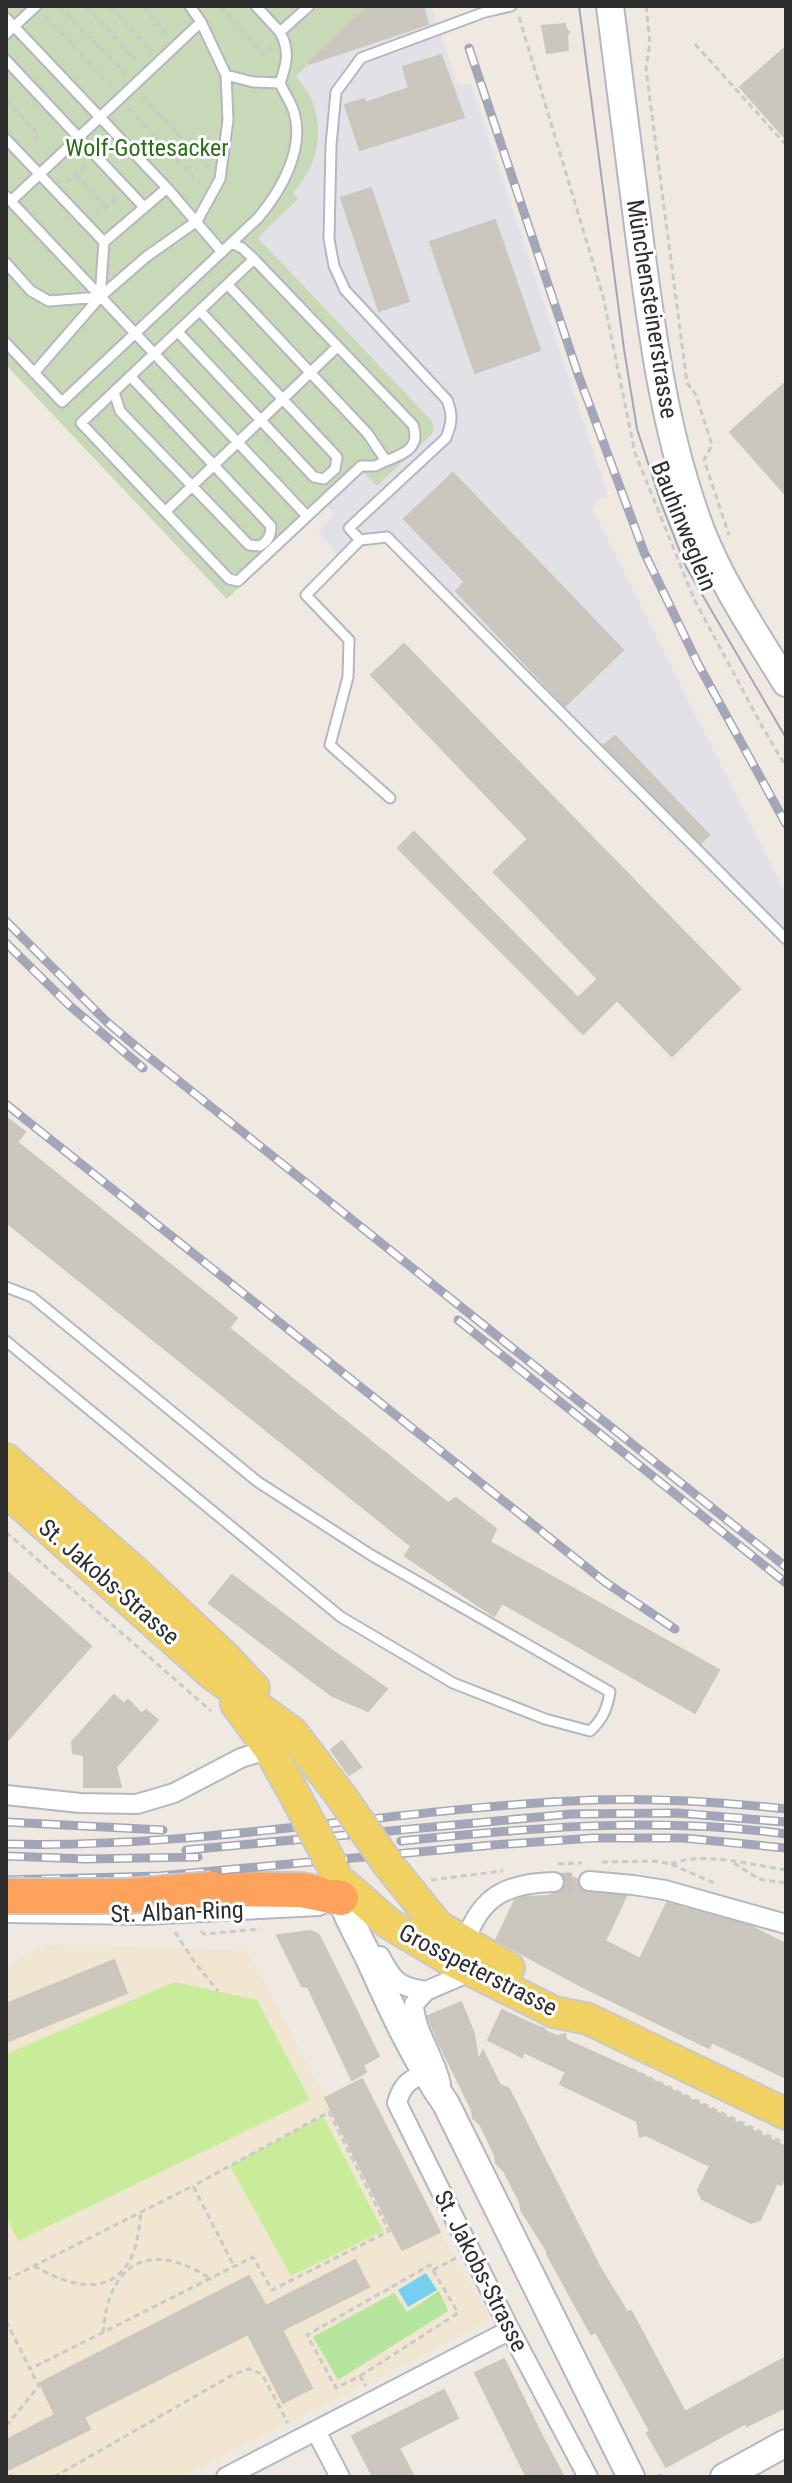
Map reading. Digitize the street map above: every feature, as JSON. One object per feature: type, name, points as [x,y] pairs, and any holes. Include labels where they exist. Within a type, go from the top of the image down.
[{"type":"highway","points":[[6,1896],[127,1896],[309,1882],[339,1888]]},
{"type":"main road","name":"Münchensteinerstrasse","points":[[610,6],[649,310],[669,422],[702,532],[724,579],[786,683]]},
{"type":"main road","points":[[6,1459],[133,1570],[223,1655],[281,1741]]},
{"type":"main road","name":"St. Jakobs-Strasse","points":[[6,1491],[212,1674],[341,1796]]},
{"type":"main road","name":"St. Jakobs-Strasse","points":[[281,1741],[290,1786],[424,2073],[446,2104],[631,2477]]},
{"type":"main road","points":[[339,1888],[336,1839],[344,1817],[341,1796]]},
{"type":"main road","name":"Grosspeterstrasse","points":[[341,1796],[388,1864],[438,1926],[461,1964]]},
{"type":"main road","name":"Grosspeterstrasse","points":[[339,1888],[354,1867],[373,1873],[415,1921],[438,1926]]},
{"type":"main road","name":"Grosspeterstrasse","points":[[339,1888],[345,1885],[388,1923],[461,1964],[561,1998],[588,2019],[786,2114]]},
{"type":"main road","points":[[724,2477],[786,2443]]},
{"type":"street","points":[[6,1795],[80,1803],[137,1804],[174,1793],[281,1741]]},
{"type":"street","points":[[589,1881],[665,1890],[786,1924]]},
{"type":"street","points":[[426,1991],[461,1964],[480,1908],[499,1893],[539,1882],[554,1882]]},
{"type":"street","name":"St. Alban-Ring","points":[[6,1913],[144,1915],[324,1906],[339,1888]]},
{"type":"street","name":"St. Jakobs-Strasse","points":[[339,1888],[391,1976],[401,1986],[426,1991]]},
{"type":"street","name":"St. Jakobs-Strasse","points":[[426,1991],[414,2004],[415,2019],[438,2068],[446,2104]]},
{"type":"street","name":"St. Jakobs-Strasse","points":[[424,2073],[407,2081],[401,2088],[397,2103],[510,2330],[588,2477]]},
{"type":"street","points":[[226,2477],[510,2330]]},
{"type":"street","points":[[316,2431],[340,2477]]},
{"type":"lane","points":[[10,30],[36,6]]},
{"type":"lane","points":[[34,373],[100,297],[146,257],[197,221],[220,179],[228,120],[226,75],[190,6]]},
{"type":"lane","points":[[6,343],[62,402],[270,205],[296,149],[297,127],[294,110],[280,83],[288,59],[287,45],[256,6]]},
{"type":"lane","points":[[281,34],[309,6]]},
{"type":"lane","points":[[360,540],[349,528],[446,438],[453,413],[447,400],[345,290],[334,266],[329,239],[331,145],[336,92],[361,58],[485,12],[514,6]]},
{"type":"lane","points":[[6,18],[10,30],[100,117],[222,252]]},
{"type":"lane","points":[[201,22],[39,175],[8,199],[307,516]]},
{"type":"lane","points":[[6,60],[144,207]]},
{"type":"lane","points":[[226,75],[253,82],[280,83]]},
{"type":"lane","points":[[6,139],[104,242]]},
{"type":"lane","points":[[100,297],[104,242],[167,188]]},
{"type":"lane","points":[[232,243],[254,259],[413,425],[416,432],[414,445],[404,454],[375,466],[361,466],[238,581],[229,579],[81,423],[254,259]]},
{"type":"lane","points":[[6,263],[31,291],[49,301],[100,297]]},
{"type":"lane","points":[[228,285],[368,434],[386,461]]},
{"type":"lane","points":[[178,332],[314,477],[324,479],[335,469],[337,457],[200,311]]},
{"type":"lane","points":[[165,512],[337,347]]},
{"type":"lane","points":[[114,392],[120,411],[249,545],[260,546],[269,539],[271,526],[130,376]]},
{"type":"lane","points":[[390,798],[330,745],[348,677],[349,640],[306,595],[360,540],[387,537],[786,939]]},
{"type":"lane","points":[[6,1287],[32,1297],[258,1482],[371,1555],[610,1692],[606,1711],[590,1731],[545,1719],[453,1683],[341,1617],[6,1341]]},
{"type":"path","points":[[36,6],[211,196]]},
{"type":"path","points":[[86,6],[147,73]]},
{"type":"path","points":[[110,6],[161,60]]},
{"type":"path","points":[[144,6],[176,46]]},
{"type":"path","points":[[220,6],[264,54],[281,34]]},
{"type":"path","name":"Bauhinweglein","points":[[514,6],[603,296],[635,453],[694,599],[786,767]]},
{"type":"path","points":[[646,6],[650,42],[646,69],[687,383],[696,395],[712,445],[704,460],[731,541]]},
{"type":"path","points":[[695,44],[786,145]]},
{"type":"path","points":[[6,99],[39,135],[19,153]]},
{"type":"path","points":[[56,193],[95,156]]},
{"type":"path","points":[[76,174],[106,207]]},
{"type":"path","points":[[86,224],[127,189]]},
{"type":"path","points":[[6,1532],[220,1718]]},
{"type":"path","points":[[671,1864],[685,1859],[731,1861],[786,1870]]},
{"type":"path","points":[[731,1861],[759,1879],[786,1883]]},
{"type":"path","points":[[198,1928],[204,1934],[266,1927]]},
{"type":"path","points":[[173,1928],[195,1963],[218,1991]]},
{"type":"path","points":[[6,2280],[193,2186],[329,2112],[389,2231],[272,2290],[253,2257],[30,2369]]},
{"type":"path","points":[[193,2186],[234,2266]]},
{"type":"path","points":[[103,2333],[104,2313],[110,2293],[133,2254],[141,2213]]},
{"type":"path","points":[[34,2266],[55,2279],[78,2285],[99,2284],[136,2264],[155,2260],[191,2266],[209,2278]]},
{"type":"path","points":[[433,2270],[446,2263]]},
{"type":"path","points":[[430,2265],[458,2313],[360,2376],[336,2388],[307,2335],[430,2265]]},
{"type":"path","points":[[6,2321],[39,2386],[6,2426]]},
{"type":"path","points":[[54,2477],[234,2374],[249,2369],[262,2374],[297,2441]]},
{"type":"path","points":[[360,2376],[374,2400]]},
{"type":"path","points":[[6,2465],[12,2477]]},
{"type":"shaded area","points":[[369,6],[431,6],[458,86],[471,83],[607,492],[592,508],[786,894],[786,939],[387,537],[360,540],[337,554],[318,532],[334,514],[326,504],[362,470],[378,486],[434,428],[432,421],[258,238],[298,200],[293,193],[306,177],[319,132],[313,102],[296,76]]},
{"type":"shaded area","points":[[48,1945],[247,1950],[325,2097],[362,2079],[440,2232],[491,2319],[182,2477],[6,2477],[6,1965]]},
{"type":"green space","name":"Wolf-Gottesacker","points":[[6,6],[369,6],[296,76],[313,103],[318,128],[316,151],[307,173],[293,193],[298,199],[258,238],[432,421],[434,429],[377,486],[362,471],[227,599],[6,365]]},
{"type":"green space","points":[[174,1982],[257,2000],[310,2100],[18,2241],[6,2217],[6,2054]]},
{"type":"green space","points":[[323,2116],[383,2231],[291,2276],[230,2166]]},
{"type":"green space","points":[[439,2291],[448,2311],[338,2380],[313,2337],[394,2293],[407,2312]]},
{"type":"water","points":[[426,2273],[437,2290],[408,2307],[398,2290]]},
{"type":"building","points":[[369,6],[423,6],[428,24],[308,64]]},
{"type":"building","points":[[565,24],[569,32],[568,50],[547,53],[542,26]]},
{"type":"building","points":[[786,47],[786,139],[740,87]]},
{"type":"building","points":[[441,55],[464,117],[360,150],[345,105],[364,99],[365,103],[409,88],[403,67]]},
{"type":"building","points":[[371,188],[409,301],[379,311],[341,198]]},
{"type":"building","points":[[495,220],[540,350],[475,373],[430,242]]},
{"type":"building","points":[[786,382],[786,495],[730,432]]},
{"type":"building","points":[[453,473],[623,650],[565,706],[456,591],[465,582],[404,519]]},
{"type":"building","points":[[404,644],[740,989],[672,1056],[617,1000],[583,1034],[398,848],[414,832],[578,998],[598,979],[494,872],[528,839],[371,675]]},
{"type":"building","points":[[615,736],[709,835],[701,843],[604,745]]},
{"type":"building","points":[[6,1117],[25,1132],[17,1142],[237,1318],[229,1328],[448,1503],[456,1498],[496,1529],[490,1542],[719,1670],[695,1713],[502,1603],[494,1616],[405,1556],[411,1546],[6,1222]]},
{"type":"building","points":[[6,1571],[91,1646],[6,1742]]},
{"type":"building","points":[[232,1575],[387,1689],[368,1711],[332,1696],[209,1603]]},
{"type":"building","points":[[114,1695],[124,1704],[128,1700],[142,1714],[146,1710],[158,1720],[116,1767],[121,1787],[84,1787],[84,1755],[73,1753],[72,1742]]},
{"type":"building","points":[[342,1741],[361,1767],[349,1775],[331,1750]]},
{"type":"building","points":[[564,1875],[577,1879],[579,1887],[587,1893],[626,1896],[605,1941],[640,1959],[667,1903],[750,1926],[786,1944],[786,2078],[712,2042],[709,2048],[583,1987],[496,1940],[515,1900],[560,1892],[565,1887]]},
{"type":"building","points":[[311,1931],[319,1935],[379,2056],[363,2065],[366,2072],[352,2080],[308,1987],[302,1986],[277,1935]]},
{"type":"building","points":[[114,1960],[127,1993],[6,2042],[6,2004]]},
{"type":"building","points":[[461,2002],[474,2034],[478,2060],[483,2051],[500,2085],[509,2089],[599,2266],[627,2312],[631,2311],[685,2412],[786,2357],[786,2407],[747,2426],[746,2423],[666,2467],[596,2332],[591,2334],[547,2251],[521,2210],[520,2202],[504,2171],[496,2163],[480,2124],[473,2118],[472,2110],[437,2039],[428,2016]]},
{"type":"building","points":[[502,2010],[557,2036],[565,2034],[566,2040],[786,2147],[786,2175],[781,2185],[777,2183],[760,2220],[751,2223],[702,2199],[698,2190],[710,2166],[646,2135],[640,2137],[637,2121],[560,2084],[566,2072],[524,2052],[522,2057],[488,2040]]},
{"type":"building","points":[[362,2079],[440,2232],[402,2250],[325,2098]]},
{"type":"building","points":[[355,2260],[369,2287],[282,2330],[312,2388],[283,2403],[248,2334],[84,2417],[90,2429],[6,2471],[6,2440],[55,2415],[40,2383],[249,2276],[266,2306]]},
{"type":"building","points":[[504,2359],[564,2477],[527,2477],[522,2468],[475,2373]]},
{"type":"building","points":[[444,2390],[458,2418],[399,2448],[414,2477],[373,2477],[352,2436]]},
{"type":"tunnel","points":[[554,1882],[589,1881]]},
{"type":"tram line","points":[[579,6],[637,429],[686,567],[786,738]]},
{"type":"railway","points":[[469,48],[578,374],[644,552],[698,664],[786,824]]},
{"type":"railway","points":[[6,921],[107,1022],[145,1054],[786,1567]]},
{"type":"railway","points":[[6,943],[69,1005],[143,1068]]},
{"type":"railway","points":[[6,1104],[605,1582],[675,1629]]},
{"type":"railway","points":[[458,1320],[786,1583]]},
{"type":"railway","points":[[6,1844],[153,1840],[519,1804],[592,1800],[689,1801],[786,1809]]},
{"type":"railway","points":[[186,1850],[571,1814],[678,1813],[786,1822]]},
{"type":"railway","points":[[6,1822],[163,1830]]},
{"type":"railway","points":[[401,1841],[545,1828],[642,1825],[786,1834]]},
{"type":"railway","points":[[6,1880],[160,1876],[593,1838],[684,1838],[786,1848]]},
{"type":"railway","points":[[6,1856],[86,1859],[198,1857]]}]
